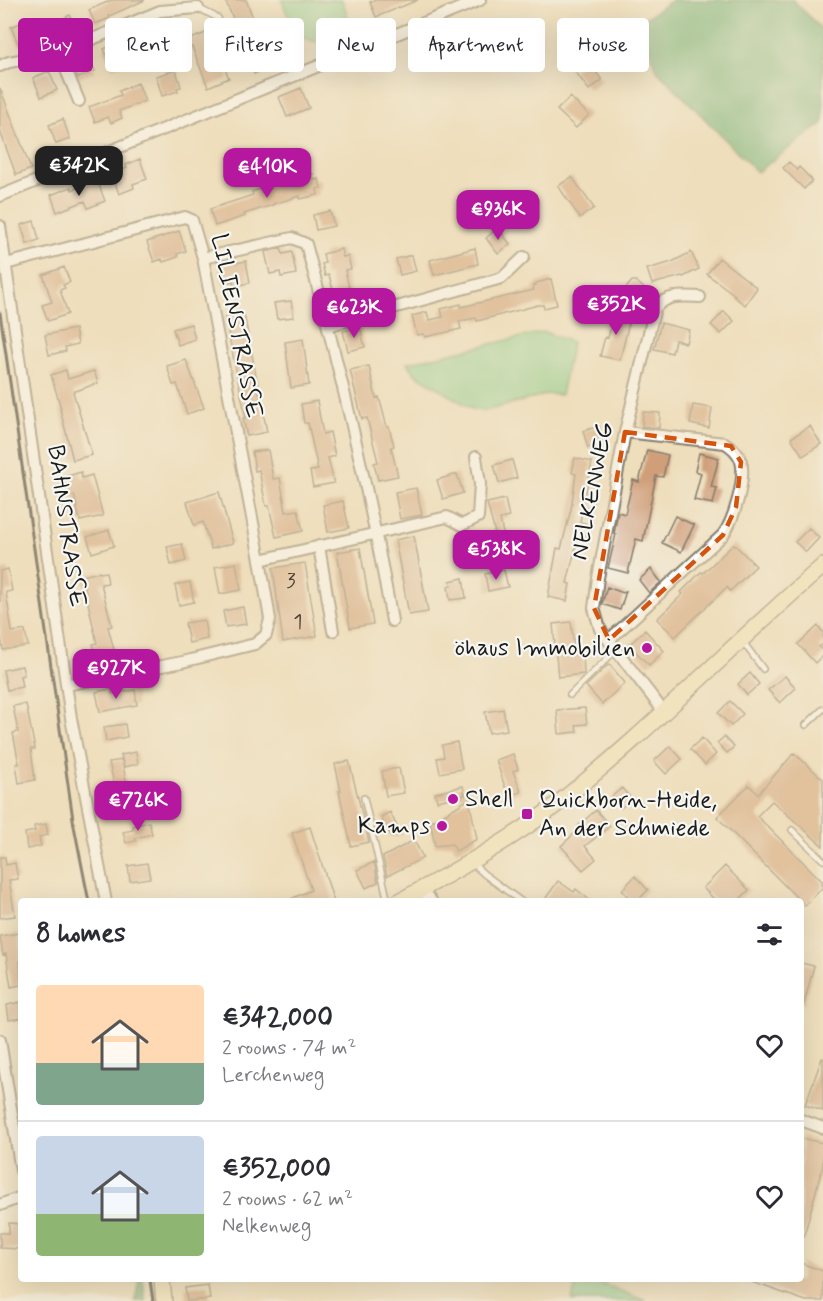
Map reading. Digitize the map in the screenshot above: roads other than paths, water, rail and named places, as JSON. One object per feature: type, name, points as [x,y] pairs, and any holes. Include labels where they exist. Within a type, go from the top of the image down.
[{"type":"main road","points":[[406,898],[470,861],[546,812],[620,752],[823,566]]},
{"type":"main road","points":[[162,1282],[165,1301]]},
{"type":"street","points":[[0,196],[480,0]]},
{"type":"street","points":[[93,39],[160,11],[198,8]]},
{"type":"street","points":[[0,66],[18,60]]},
{"type":"street","points":[[67,72],[79,101]]},
{"type":"street","name":"LILIENSTRASSE","points":[[6,264],[185,217],[192,220],[203,258],[270,619],[266,635],[255,644],[66,686]]},
{"type":"street","name":"BAHNSTRASSE","points":[[0,226],[66,686],[105,898]]},
{"type":"street","points":[[203,258],[292,238],[306,244],[328,326],[377,533],[392,621]]},
{"type":"street","points":[[328,326],[502,278],[524,257]]},
{"type":"street","name":"NELKENWEG","points":[[664,712],[600,629],[594,608],[599,568],[625,432],[655,308],[667,298],[700,297]]},
{"type":"street","points":[[609,640],[731,525],[741,474],[741,462],[738,455],[725,443],[625,432]]},
{"type":"street","points":[[260,560],[447,517],[462,525],[478,517],[480,484],[476,457]]},
{"type":"street","points":[[319,546],[333,631]]},
{"type":"street","points":[[421,890],[428,898]]},
{"type":"street","points":[[0,1040],[18,1154]]},
{"type":"street","points":[[804,1121],[823,1128]]},
{"type":"street","points":[[0,1205],[18,1198]]},
{"type":"lane","points":[[198,8],[218,18]]},
{"type":"lane","points":[[742,641],[763,669]]},
{"type":"lane","points":[[570,695],[617,650]]},
{"type":"lane","points":[[806,725],[823,709]]},
{"type":"lane","points":[[364,798],[387,898]]},
{"type":"lane","points":[[792,830],[823,860]]},
{"type":"lane","points":[[470,861],[517,898]]},
{"type":"railway","points":[[0,313],[74,826],[88,898]]},
{"type":"railway","points":[[150,1282],[153,1301]]},
{"type":"place","name":"öhaus Immobilien","points":[[647,648]]},
{"type":"place","name":"Shell","points":[[453,799]]},
{"type":"place","name":"Quickborn-Heide, An der Schmiede","points":[[527,814]]},
{"type":"place","name":"Kamps","points":[[442,826]]}]
